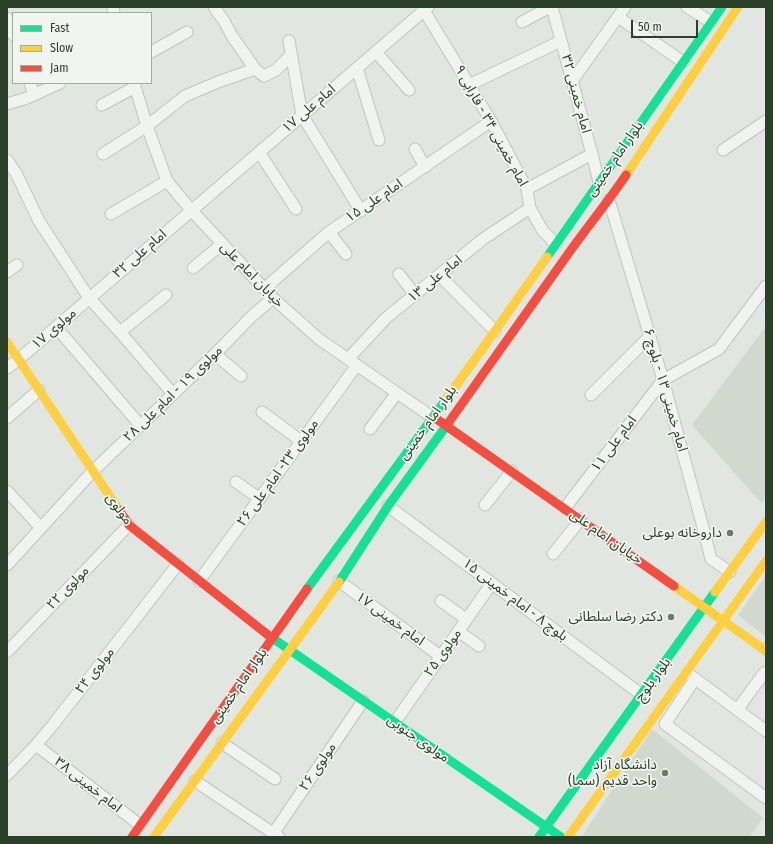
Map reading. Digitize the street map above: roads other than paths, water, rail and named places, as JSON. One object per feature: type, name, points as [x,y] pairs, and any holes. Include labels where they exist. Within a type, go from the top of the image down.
[{"type":"main road","name":"بلوار امام خمینی","points":[[132,837],[314,579],[556,244],[722,7]]},
{"type":"main road","name":"بلوار امام خمینی","points":[[154,837],[339,581],[388,506],[569,253],[609,200],[738,7]]},
{"type":"main road","name":"مولوی","points":[[7,342],[129,525],[272,638],[290,650]]},
{"type":"main road","name":"خیابان امام علی","points":[[432,417],[446,425],[512,471],[766,650]]},
{"type":"main road","name":"بلوار بلوچ","points":[[539,837],[766,522]]},
{"type":"main road","name":"بلوار بلوچ","points":[[568,837],[690,676],[724,620],[766,561]]},
{"type":"main road","name":"مولوی جنوبی","points":[[290,650],[561,837]]},
{"type":"street","points":[[214,7],[255,69],[264,76],[276,70],[291,55]]},
{"type":"street","points":[[522,22],[551,7]]},
{"type":"street","name":"امام خمینی ۳۲","points":[[551,7],[599,182]]},
{"type":"street","points":[[572,81],[625,7]]},
{"type":"street","points":[[687,7],[711,22]]},
{"type":"street","name":"امام علی ۱۷","points":[[191,210],[376,52],[425,8]]},
{"type":"street","name":"امام خمینی ۳۴ - فارابی ۹","points":[[425,8],[491,121],[527,190],[530,208],[543,231],[556,244]]},
{"type":"street","points":[[618,17],[683,62]]},
{"type":"street","points":[[7,18],[12,32]]},
{"type":"street","points":[[152,51],[186,32]]},
{"type":"street","points":[[289,41],[302,115],[361,211]]},
{"type":"street","points":[[469,85],[561,41]]},
{"type":"street","points":[[376,52],[409,90]]},
{"type":"street","points":[[357,68],[379,140]]},
{"type":"street","points":[[103,154],[147,126],[185,96],[255,69]]},
{"type":"street","points":[[30,84],[34,94]]},
{"type":"street","points":[[7,104],[58,84]]},
{"type":"street","points":[[102,105],[134,85]]},
{"type":"street","name":"خیابان امام علی","points":[[134,85],[167,181],[191,210],[264,289],[319,339],[432,417]]},
{"type":"street","name":"امام علی ۱۵","points":[[264,289],[329,232],[491,121]]},
{"type":"street","points":[[722,150],[766,121]]},
{"type":"street","points":[[415,149],[425,166]]},
{"type":"street","points":[[259,152],[296,209]]},
{"type":"street","points":[[527,190],[592,154]]},
{"type":"street","points":[[7,160],[16,173],[40,220],[89,298],[173,394]]},
{"type":"street","points":[[111,214],[167,181]]},
{"type":"street","name":"امام خمینی ۱۳ - بلوچ ۶","points":[[609,200],[663,380],[704,531],[710,559],[730,572]]},
{"type":"street","name":"امام علی ۱۳","points":[[348,359],[386,318],[483,239],[530,208]]},
{"type":"street","name":"امام علی ۳۲","points":[[89,298],[191,210]]},
{"type":"street","points":[[329,232],[346,254]]},
{"type":"street","points":[[193,268],[222,244]]},
{"type":"street","points":[[7,272],[17,265]]},
{"type":"street","points":[[399,274],[415,295]]},
{"type":"street","points":[[439,275],[494,331]]},
{"type":"street","points":[[663,380],[720,349],[766,286]]},
{"type":"street","points":[[120,332],[166,295]]},
{"type":"street","name":"مولوی ۱۷","points":[[7,368],[89,298]]},
{"type":"street","name":"مولوی ۱۹ - امام علی ۲۸","points":[[7,565],[93,471],[215,354],[252,316],[273,298]]},
{"type":"street","points":[[56,327],[140,425]]},
{"type":"street","points":[[591,395],[650,336]]},
{"type":"street","points":[[215,354],[241,376]]},
{"type":"street","name":"مولوی ۲۳- امام علی ۲۶","points":[[199,580],[357,365]]},
{"type":"street","name":"امام علی ۱۱","points":[[565,508],[663,380]]},
{"type":"street","points":[[7,418],[39,390]]},
{"type":"street","points":[[370,429],[397,393]]},
{"type":"street","points":[[262,412],[302,441]]},
{"type":"street","points":[[486,505],[512,471]]},
{"type":"street","points":[[236,482],[260,498]]},
{"type":"street","points":[[7,491],[41,528]]},
{"type":"street","name":"بلوچ ۸ - امام خمینی ۱۵","points":[[388,506],[642,695]]},
{"type":"street","points":[[553,554],[581,520]]},
{"type":"street","name":"مولوی ۲۲","points":[[7,652],[129,525]]},
{"type":"street","name":"مولوی ۲۴","points":[[7,775],[36,745],[57,720],[178,564]]},
{"type":"street","name":"امام خمینی ۱۷","points":[[339,581],[440,656]]},
{"type":"street","name":"مولوی ۲۵","points":[[395,722],[492,583]]},
{"type":"street","points":[[441,601],[466,619]]},
{"type":"street","points":[[458,631],[479,646]]},
{"type":"street","points":[[737,710],[764,673],[766,674]]},
{"type":"street","points":[[766,731],[690,676],[665,724],[766,798]]},
{"type":"street","name":"مولوی ۲۶","points":[[276,835],[364,701]]},
{"type":"street","points":[[222,743],[275,779]]},
{"type":"street","name":"امام خمینی ۳۸","points":[[36,745],[140,825]]},
{"type":"street","points":[[195,781],[276,835]]},
{"type":"place","name":"داروخانه بوعلی","points":[[730,533]]},
{"type":"place","name":"دکتر رضا سلطانی","points":[[671,617]]},
{"type":"place","name":"دانشگاه آزاد واحد قدیم (سما)","points":[[665,773]]}]
